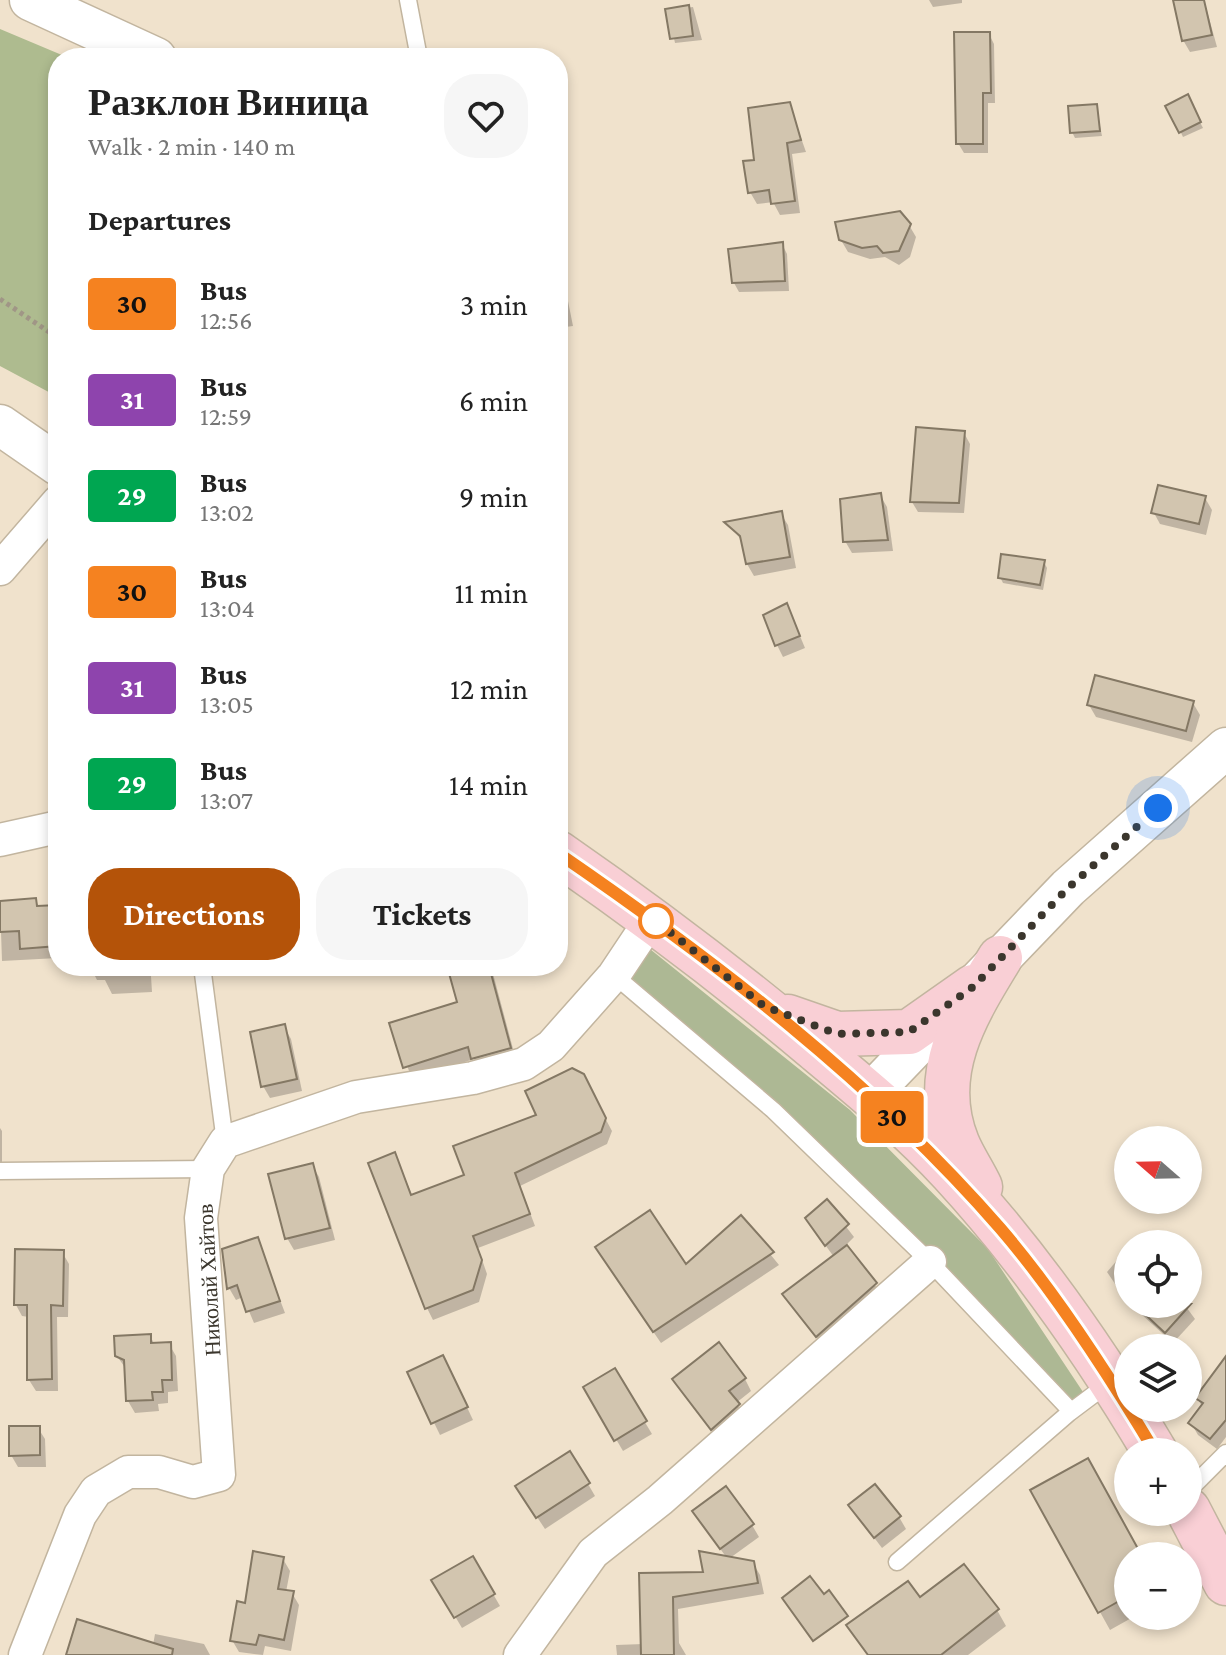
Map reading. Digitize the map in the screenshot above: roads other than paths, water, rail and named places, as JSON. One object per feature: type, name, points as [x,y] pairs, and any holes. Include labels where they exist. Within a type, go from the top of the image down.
[{"type":"main road","points":[[568,860],[652,918],[764,1006],[870,1094],[951,1171],[1000,1229],[1146,1438]]},
{"type":"main road","points":[[764,1006],[837,1034],[909,1032],[986,973]]},
{"type":"main road","points":[[986,973],[954,1043],[946,1105],[957,1143],[1000,1229]]},
{"type":"main road","points":[[1196,1526],[1226,1583]]},
{"type":"street","points":[[30,0],[134,48]]},
{"type":"street","points":[[0,425],[48,458]]},
{"type":"street","points":[[0,569],[48,514]]},
{"type":"street","points":[[870,1094],[1068,888],[1226,748]]},
{"type":"street","points":[[0,840],[48,829]]},
{"type":"street","points":[[216,1156],[356,1097],[473,1078],[524,1064],[551,1046],[614,975],[652,918]]},
{"type":"street","name":"Николай Хайтов","points":[[25,1655],[80,1515],[96,1491],[128,1472],[159,1472],[193,1482],[219,1475],[201,1218],[216,1156]]},
{"type":"street","points":[[520,1655],[593,1553],[660,1500],[930,1262]]},
{"type":"lane","points":[[408,0],[417,48]]},
{"type":"lane","points":[[614,975],[773,1110],[930,1262],[1071,1411]]},
{"type":"lane","points":[[0,1171],[216,1156],[203,976]]},
{"type":"lane","points":[[897,1562],[1071,1411],[1109,1383]]},
{"type":"lane","points":[[1202,1477],[1226,1453]]}]
